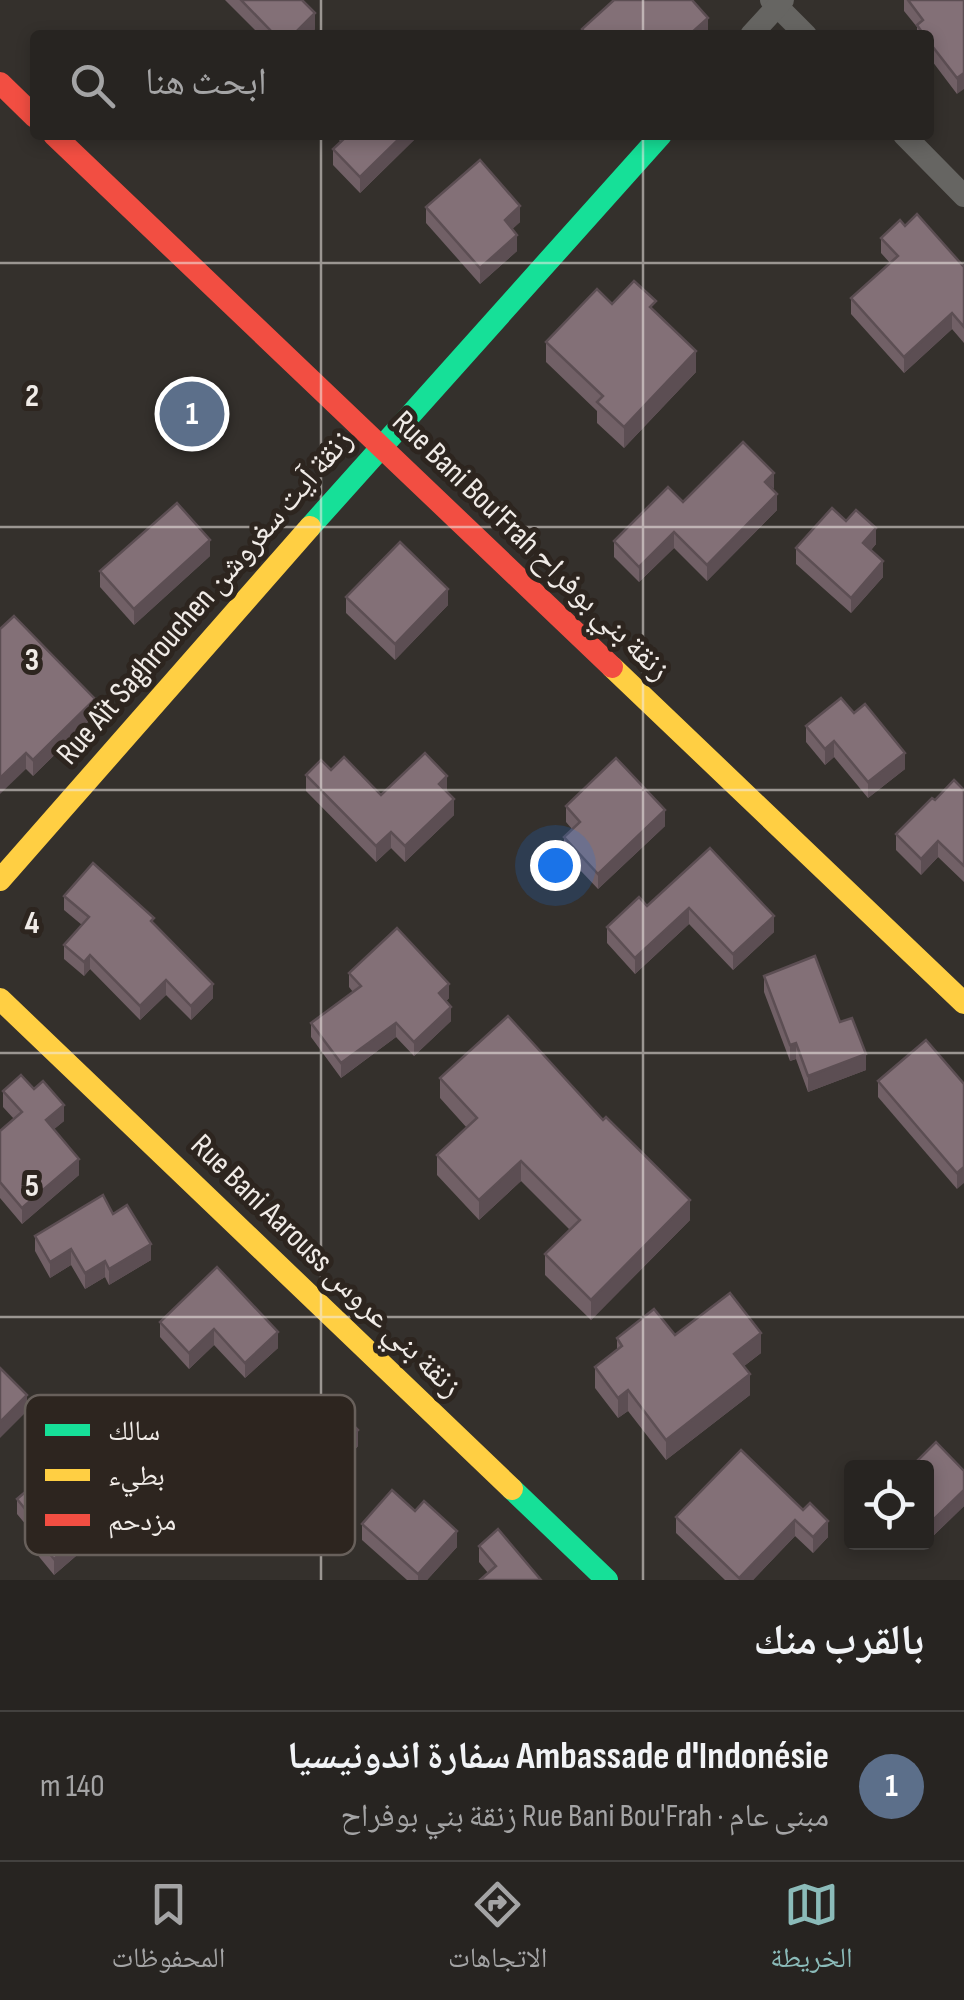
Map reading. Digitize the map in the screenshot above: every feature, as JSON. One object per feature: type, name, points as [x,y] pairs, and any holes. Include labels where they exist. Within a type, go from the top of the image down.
[{"type":"street","points":[[755,30],[777,2],[802,30]]},
{"type":"street","points":[[0,83],[30,112]]},
{"type":"street","name":"Rue Bani Bou'Frah زنقة بني بوفراح","points":[[59,140],[964,1003]]},
{"type":"street","name":"Rue Aït Saghrouchen زنقة آيت سغروشن","points":[[0,880],[380,446],[655,140]]},
{"type":"street","points":[[909,140],[964,196]]},
{"type":"street","name":"Rue Bani Aarouss زنقة بني عروس","points":[[0,999],[608,1580]]},
{"type":"building","points":[[241,0],[302,0],[315,13],[298,30],[270,30]]},
{"type":"building","points":[[614,0],[692,0],[708,18],[695,30],[582,29]]},
{"type":"building","points":[[908,0],[964,0],[964,73],[957,78],[934,48],[934,30],[920,30],[917,25],[923,20]]},
{"type":"building","points":[[343,140],[398,140],[360,177],[333,149]]},
{"type":"building","points":[[480,160],[520,206],[505,220],[517,235],[480,268],[426,207]]},
{"type":"building","points":[[917,214],[964,267],[964,327],[952,313],[904,357],[851,298],[898,256],[881,238],[900,220],[905,226]]},
{"type":"building","points":[[634,281],[656,301],[650,307],[696,351],[624,427],[597,402],[603,396],[546,342],[597,289],[612,304]]},
{"type":"building","points":[[743,442],[774,473],[765,482],[777,494],[707,565],[674,532],[639,567],[614,541],[668,487],[683,502]]},
{"type":"building","points":[[177,503],[210,540],[134,609],[100,571]]},
{"type":"building","points":[[832,508],[846,521],[856,510],[876,528],[863,543],[883,561],[851,598],[796,548]]},
{"type":"building","points":[[400,542],[448,589],[395,644],[346,597]]},
{"type":"building","points":[[14,616],[95,699],[33,760],[26,753],[0,778],[0,629]]},
{"type":"building","points":[[841,698],[854,713],[865,704],[905,753],[868,782],[834,741],[825,749],[806,726]]},
{"type":"building","points":[[425,753],[447,776],[439,784],[454,799],[405,846],[391,832],[376,846],[306,775],[321,760],[331,770],[344,757],[381,795]]},
{"type":"building","points":[[616,758],[665,810],[598,874],[564,837],[580,822],[566,806]]},
{"type":"building","points":[[954,780],[964,790],[964,866],[938,841],[921,859],[896,834]]},
{"type":"building","points":[[710,848],[774,916],[733,954],[689,908],[635,958],[607,927],[639,897],[647,906]]},
{"type":"building","points":[[93,863],[154,918],[151,921],[213,984],[191,1006],[166,980],[140,1006],[90,955],[84,962],[64,945],[89,917],[64,896]]},
{"type":"building","points":[[397,928],[449,984],[439,993],[451,1007],[414,1042],[396,1023],[341,1063],[311,1023],[361,986],[349,973]]},
{"type":"building","points":[[815,956],[840,1022],[852,1018],[866,1054],[808,1076],[796,1043],[790,1045],[764,976]]},
{"type":"building","points":[[508,1016],[603,1120],[606,1117],[690,1200],[591,1300],[545,1254],[580,1220],[521,1161],[479,1200],[437,1155],[477,1118],[440,1078]]},
{"type":"building","points":[[926,1040],[964,1084],[964,1167],[957,1173],[878,1081]]},
{"type":"building","points":[[21,1075],[34,1089],[43,1081],[64,1105],[46,1120],[79,1159],[22,1208],[0,1182],[0,1131],[22,1112],[3,1091]]},
{"type":"building","points":[[103,1195],[113,1214],[127,1205],[151,1244],[109,1269],[105,1261],[85,1273],[71,1249],[50,1262],[35,1236]]},
{"type":"building","points":[[217,1267],[278,1332],[245,1363],[214,1329],[189,1353],[160,1322]]},
{"type":"building","points":[[730,1293],[761,1333],[734,1354],[750,1374],[666,1440],[628,1390],[618,1398],[595,1367],[622,1346],[617,1338],[654,1309],[675,1335]]},
{"type":"building","points":[[0,1368],[27,1395],[0,1422]]},
{"type":"building","points":[[936,1442],[964,1471],[964,1490],[934,1519],[934,1460],[918,1460]]},
{"type":"building","points":[[741,1450],[803,1510],[810,1503],[828,1521],[813,1537],[795,1520],[739,1578],[676,1517]]},
{"type":"building","points":[[392,1490],[415,1511],[424,1501],[457,1531],[418,1574],[362,1524]]},
{"type":"building","points":[[25,1492],[25,1509],[17,1499]]},
{"type":"building","points":[[498,1529],[541,1580],[480,1580],[496,1566],[479,1546]]},
{"type":"traffic: fast","points":[[310,527],[657,140]]},
{"type":"traffic: fast","points":[[512,1489],[607,1580]]},
{"type":"traffic: slow","points":[[0,880],[310,527]]},
{"type":"traffic: slow","points":[[612,667],[964,1003]]},
{"type":"traffic: slow","points":[[0,999],[512,1489]]},
{"type":"traffic: jam","points":[[0,83],[30,112]]},
{"type":"traffic: jam","points":[[59,140],[612,667]]},
{"type":"place","name":"Ambassade d'Indonésie سفارة اندونيسيا","points":[[192,414]]}]
